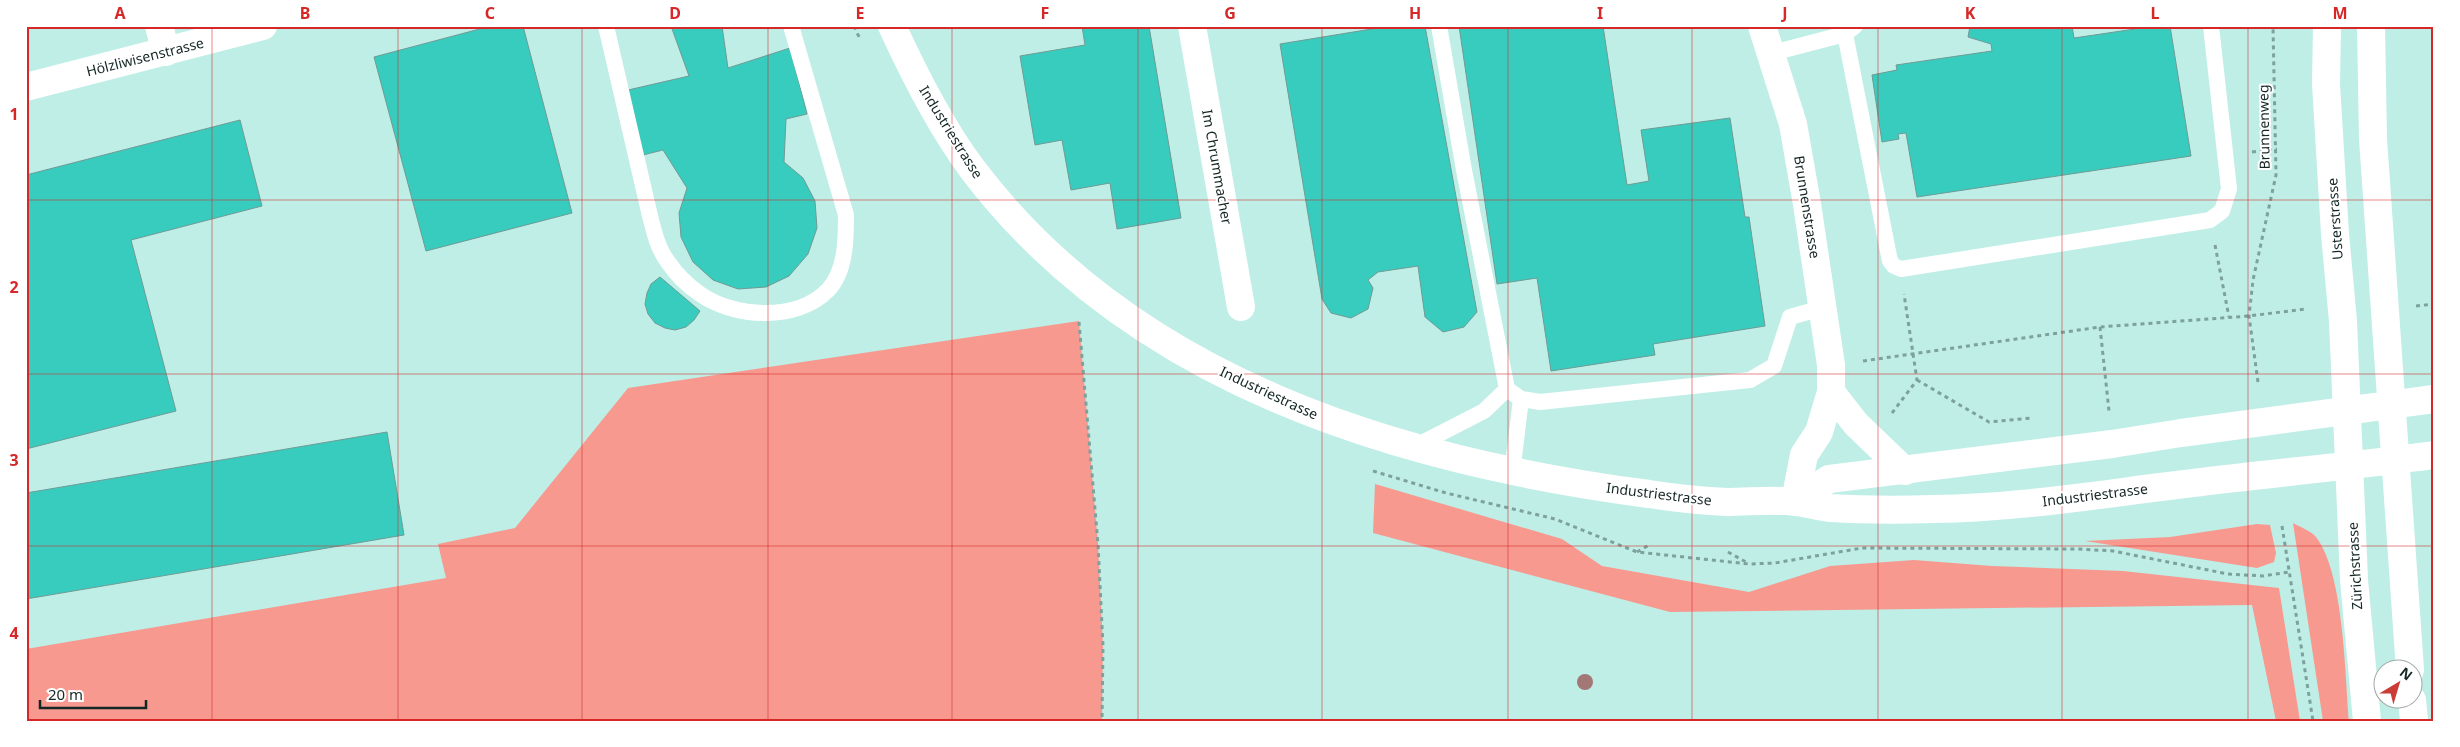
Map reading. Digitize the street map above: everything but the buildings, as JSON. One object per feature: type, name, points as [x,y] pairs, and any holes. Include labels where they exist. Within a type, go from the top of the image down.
[{"type":"main road","name":"Hölzliwisenstrasse","points":[[26,87],[163,39],[263,26]]},
{"type":"main road","name":"Industriestrasse","points":[[892,26],[906,58],[970,167],[1015,221],[1066,271],[1096,296],[1175,349],[1292,407],[1412,448],[1512,473],[1652,495],[1724,502],[1795,501],[1828,508],[1932,509],[1983,507],[2070,499],[2434,455]]},
{"type":"main road","name":"Im Chrummacher","points":[[1192,26],[1241,307]]},
{"type":"main road","name":"Brunnenstrasse","points":[[1762,26],[1793,124],[1830,365],[1831,392],[1819,432],[1804,455],[1795,501]]},
{"type":"main road","name":"Usterstrasse","points":[[2327,26],[2326,84],[2348,412]]},
{"type":"main road","points":[[2372,26],[2373,139],[2409,660]]},
{"type":"main road","points":[[1831,392],[1856,424],[1905,471]]},
{"type":"main road","points":[[1795,501],[1829,479],[2112,444],[2181,433],[2391,406],[2434,398]]},
{"type":"main road","name":"Zürichstrasse","points":[[2348,412],[2354,580],[2367,721]]},
{"type":"lane","points":[[606,26],[650,216],[657,240],[667,261],[683,280],[701,295],[728,308],[758,313],[787,311],[810,304],[828,290],[840,268],[846,242],[846,214],[791,26]]},
{"type":"lane","points":[[1439,26],[1464,170],[1507,389],[1521,399],[1540,402],[1750,380],[1774,366],[1790,317],[1822,308]]},
{"type":"lane","points":[[1772,53],[1850,30],[1890,261],[1900,269],[2210,220],[2222,211],[2229,189],[2211,26]]},
{"type":"lane","points":[[1412,448],[1484,411],[1507,389]]},
{"type":"lane","points":[[1512,473],[1521,399]]},
{"type":"path","name":"Brunnenweg","points":[[2258,382],[2249,316],[2253,280],[2276,175],[2277,148],[2273,26]]},
{"type":"path","points":[[2249,153],[2277,148]]},
{"type":"path","points":[[2210,220],[2229,317]]},
{"type":"path","points":[[1900,269],[1914,355]]},
{"type":"path","points":[[1096,296],[1079,321],[1098,544],[1103,646],[1102,721]]},
{"type":"path","points":[[2415,306],[2434,304]]},
{"type":"path","points":[[1830,365],[1914,355],[2100,327],[2249,316],[2305,309]]},
{"type":"path","points":[[2100,327],[2112,444]]},
{"type":"path","points":[[1918,380],[1989,422],[2032,418]]},
{"type":"path","points":[[2282,526],[2313,721]]},
{"type":"path","points":[[1651,544],[1637,552],[1749,564],[1775,563],[1862,548],[2080,548],[2113,551],[2228,574],[2263,576],[2289,572]]},
{"type":"path","points":[[1728,552],[1749,564]]},
{"type":"shaded area","points":[[1079,321],[1098,544],[1103,646],[1102,721],[26,721],[26,649],[446,578],[438,544],[515,528],[628,388]]},
{"type":"shaded area","points":[[1375,484],[1562,539],[1602,566],[1749,592],[1830,566],[1914,560],[1992,566],[2123,571],[2279,588],[2300,721],[2276,721],[2252,605],[1670,612],[1373,533]]},
{"type":"shaded area","points":[[2293,523],[2316,537],[2325,553],[2332,574],[2342,625],[2349,721],[2323,721]]},
{"type":"shaded area","points":[[2257,524],[2270,525],[2276,553],[2274,562],[2257,568],[2085,541],[2170,537]]}]
